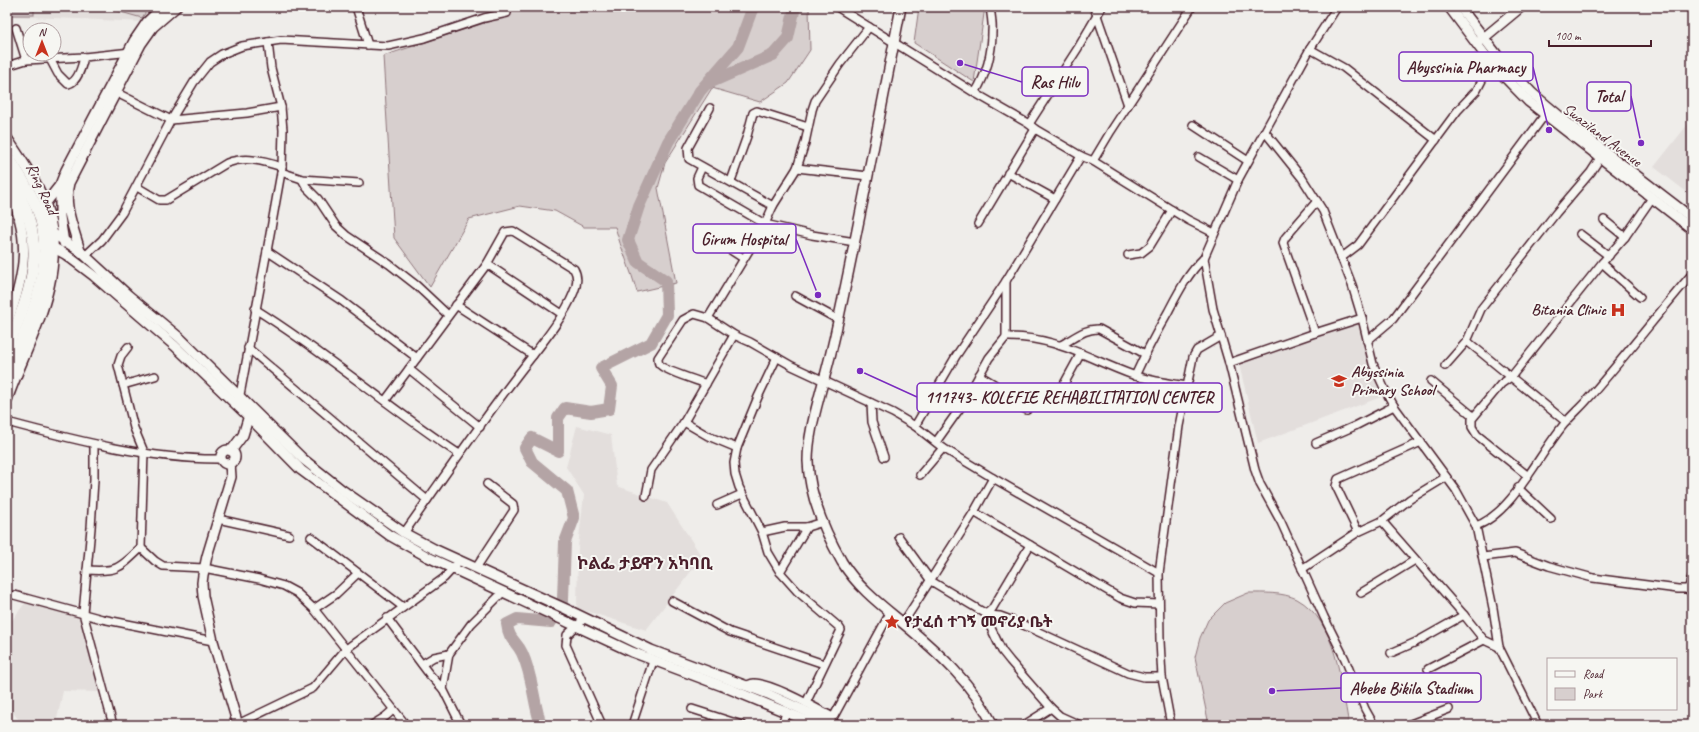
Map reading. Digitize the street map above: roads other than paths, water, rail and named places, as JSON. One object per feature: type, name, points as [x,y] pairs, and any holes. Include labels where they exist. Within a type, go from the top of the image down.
[{"type":"highway","name":"Ring Road","points":[[7,155],[23,181],[40,217],[44,240],[45,260],[37,299],[7,376]]},
{"type":"highway","name":"Ring Road","points":[[7,173],[27,214],[33,233],[35,256],[28,292],[7,349]]},
{"type":"main road","points":[[45,204],[60,185],[66,170],[132,52],[147,22],[163,7]]},
{"type":"main road","points":[[82,253],[68,210],[68,188],[76,168],[115,92],[132,52],[153,27],[176,7]]},
{"type":"main road","points":[[901,7],[839,320],[813,425],[808,457],[812,492],[822,522],[851,576],[880,606],[903,623],[954,669],[980,701],[993,725]]},
{"type":"main road","points":[[1448,7],[1545,99],[1692,212]]},
{"type":"main road","name":"Swaziland Avenue","points":[[1454,7],[1518,79],[1547,107],[1692,218]]},
{"type":"main road","name":"Swaziland Avenue","points":[[1460,7],[1506,72],[1535,102],[1692,223]]},
{"type":"main road","points":[[1466,7],[1482,39],[1491,63],[1518,93],[1544,116],[1692,229]]},
{"type":"main road","points":[[1482,39],[1520,7]]},
{"type":"main road","points":[[7,138],[39,189],[45,204],[54,248],[52,271],[46,300],[7,400]]},
{"type":"main road","points":[[60,185],[60,217],[65,254]]},
{"type":"main road","points":[[7,187],[19,215],[25,248],[19,291],[7,323]]},
{"type":"main road","points":[[52,233],[82,253],[96,272],[249,417],[293,463],[389,535],[407,546],[503,592],[653,661],[730,689],[787,712],[806,711]]},
{"type":"main road","points":[[54,248],[96,272],[180,338],[312,467],[404,533],[458,560],[566,609],[668,658],[745,686],[836,725]]},
{"type":"main road","points":[[238,725],[213,642],[203,596],[204,568],[231,478],[226,461],[235,458],[231,451],[243,435],[251,407]]},
{"type":"main road","points":[[806,711],[817,725]]},
{"type":"street","points":[[356,7],[368,45]]},
{"type":"street","points":[[837,7],[975,93],[1029,124],[1035,130],[1080,156],[1093,161],[1172,210],[1214,233]]},
{"type":"street","points":[[975,93],[981,83],[990,56],[992,31],[990,7]]},
{"type":"street","points":[[1029,124],[1078,48],[1096,11],[1102,7]]},
{"type":"street","points":[[1093,161],[1192,7]]},
{"type":"street","points":[[1135,376],[1145,354],[1182,286],[1204,258],[1238,180],[1248,161],[1310,49],[1337,7]]},
{"type":"street","points":[[1096,11],[1128,105]]},
{"type":"street","points":[[82,253],[102,240],[122,213],[171,120],[194,82],[210,62],[232,49],[268,42],[302,41],[388,46],[424,38],[484,18],[507,13]]},
{"type":"street","points":[[708,318],[764,224],[773,206],[797,168],[805,143],[815,101],[840,64],[869,27]]},
{"type":"street","points":[[16,28],[22,47]]},
{"type":"street","points":[[236,406],[240,396],[281,169],[283,130],[281,107],[271,68],[268,42]]},
{"type":"street","points":[[1310,49],[1344,68],[1436,140]]},
{"type":"street","points":[[62,58],[132,52]]},
{"type":"street","points":[[52,62],[58,74],[68,84],[74,81],[84,57]]},
{"type":"street","points":[[7,66],[22,61]]},
{"type":"street","points":[[1341,258],[1351,251],[1458,110],[1477,90],[1491,63]]},
{"type":"street","points":[[115,92],[171,120],[247,113],[281,107]]},
{"type":"street","points":[[710,108],[688,148],[689,159],[731,181],[773,206]]},
{"type":"street","points":[[731,181],[747,136],[753,113],[757,111],[808,127]]},
{"type":"street","points":[[1367,341],[1393,319],[1544,116]]},
{"type":"street","points":[[1193,125],[1248,161]]},
{"type":"street","points":[[978,224],[1035,130]]},
{"type":"street","points":[[1265,132],[1302,178],[1317,201],[1327,221],[1362,318],[1378,378],[1394,406],[1446,477],[1476,526],[1500,647],[1538,725]]},
{"type":"street","points":[[915,426],[956,356],[1006,281],[1080,156]]},
{"type":"street","points":[[1199,157],[1238,180]]},
{"type":"street","points":[[1445,366],[1467,341],[1481,309],[1556,213],[1592,172],[1600,158]]},
{"type":"street","points":[[137,187],[159,200],[166,200],[227,163],[234,160],[250,159],[281,169],[302,178],[359,183]]},
{"type":"street","points":[[702,167],[697,180],[698,185],[764,224],[812,235],[855,242]]},
{"type":"street","points":[[797,168],[868,176]]},
{"type":"street","points":[[1008,173],[1055,199]]},
{"type":"street","points":[[302,178],[307,188],[318,199],[336,226],[347,236],[378,256],[416,285],[448,315]]},
{"type":"street","points":[[1528,476],[1477,435],[1472,427],[1473,416],[1501,384],[1511,377],[1602,263],[1625,237],[1652,198]]},
{"type":"street","points":[[1315,333],[1283,243],[1285,238],[1317,201]]},
{"type":"street","points":[[1128,255],[1141,253],[1150,246],[1172,210]]},
{"type":"street","points":[[1604,220],[1625,237]]},
{"type":"street","points":[[384,401],[487,264],[505,232],[513,231],[574,269],[576,276],[576,289],[562,314],[459,454],[404,533]]},
{"type":"street","points":[[1580,234],[1609,256]]},
{"type":"street","points":[[726,247],[743,258]]},
{"type":"street","points":[[267,251],[342,301],[417,358]]},
{"type":"street","points":[[1204,258],[1209,289],[1255,470],[1345,659],[1365,709],[1374,725]]},
{"type":"street","points":[[1602,263],[1640,298]]},
{"type":"street","points":[[487,264],[562,314]]},
{"type":"street","points":[[1476,526],[1482,524],[1495,514],[1518,488],[1566,422],[1586,401],[1692,274]]},
{"type":"street","points":[[936,442],[963,404],[989,358],[1006,337],[1006,281]]},
{"type":"street","points":[[795,296],[839,320]]},
{"type":"street","points":[[456,305],[533,355]]},
{"type":"street","points":[[255,309],[295,335],[459,454]]},
{"type":"street","points":[[706,384],[659,365],[658,360],[683,320],[694,314],[708,318],[734,335],[893,413],[915,426],[943,448],[993,478],[1160,573]]},
{"type":"street","points":[[1229,363],[1362,318]]},
{"type":"street","points":[[1061,345],[1091,329],[1099,329],[1145,354]]},
{"type":"street","points":[[646,496],[651,470],[684,422],[734,335]]},
{"type":"street","points":[[1172,725],[1162,677],[1159,604],[1160,573],[1178,426],[1195,353],[1221,336]]},
{"type":"street","points":[[1006,337],[1031,338],[1061,345],[1135,376],[1187,386]]},
{"type":"street","points":[[1467,341],[1566,422]]},
{"type":"street","points":[[87,570],[115,570],[141,548],[144,452],[134,428],[118,365],[121,356],[128,347]]},
{"type":"street","points":[[248,348],[427,500]]},
{"type":"street","points":[[1064,384],[1081,353]]},
{"type":"street","points":[[777,357],[758,397],[737,448],[734,471],[742,494],[762,532],[768,552],[780,572],[797,591],[840,628],[840,635],[824,664],[806,711],[831,716],[835,715],[890,613]]},
{"type":"street","points":[[409,369],[480,427]]},
{"type":"street","points":[[979,375],[994,384],[1002,396],[1027,410]]},
{"type":"street","points":[[123,385],[155,376]]},
{"type":"street","points":[[1431,382],[1473,416]]},
{"type":"street","points":[[871,403],[872,422],[884,457]]},
{"type":"street","points":[[1316,443],[1355,426],[1394,406]]},
{"type":"street","points":[[7,422],[94,444],[194,459],[226,461]]},
{"type":"street","points":[[684,422],[708,436],[737,448]]},
{"type":"street","points":[[1358,532],[1336,486],[1338,479],[1421,442]]},
{"type":"street","points":[[94,444],[94,480],[83,613],[113,725]]},
{"type":"street","points":[[920,475],[943,448]]},
{"type":"street","points":[[1302,569],[1358,532],[1382,521],[1410,499],[1446,477]]},
{"type":"street","points":[[903,623],[974,512],[993,478]]},
{"type":"street","points":[[476,568],[514,510],[513,504],[487,484]]},
{"type":"street","points":[[1518,488],[1551,519]]},
{"type":"street","points":[[717,506],[742,494]]},
{"type":"street","points":[[974,512],[1125,600],[1142,604],[1159,604]]},
{"type":"street","points":[[218,519],[289,535]]},
{"type":"street","points":[[1382,521],[1484,640],[1500,647]]},
{"type":"street","points":[[762,532],[785,527],[807,527],[822,522]]},
{"type":"street","points":[[780,572],[807,527]]},
{"type":"street","points":[[311,537],[357,574],[403,607]]},
{"type":"street","points":[[899,537],[931,581],[987,614],[1000,616],[1020,623],[1128,673],[1144,677],[1162,677]]},
{"type":"street","points":[[987,614],[992,609],[1030,545]]},
{"type":"street","points":[[141,548],[155,562],[163,566],[204,568],[259,579],[284,586],[297,593],[314,609],[406,725]]},
{"type":"street","points":[[1483,557],[1510,553],[1520,554],[1549,566],[1593,578],[1690,589],[1692,577]]},
{"type":"street","points":[[238,725],[313,688],[346,649],[454,568],[458,560]]},
{"type":"street","points":[[1361,593],[1415,560]]},
{"type":"street","points":[[314,609],[336,594],[357,574]]},
{"type":"street","points":[[443,689],[449,654],[471,624],[503,592]]},
{"type":"street","points":[[14,595],[102,619],[213,642]]},
{"type":"street","points":[[672,601],[730,632],[824,664]]},
{"type":"street","points":[[987,614],[989,624],[1002,651],[1051,708],[1060,716],[1080,725]]},
{"type":"street","points":[[1391,653],[1416,642],[1464,615]]},
{"type":"street","points":[[387,618],[443,689],[461,725]]},
{"type":"street","points":[[585,618],[567,635],[566,645],[602,725]]},
{"type":"street","points":[[1428,669],[1484,640]]},
{"type":"street","points":[[422,664],[434,657],[449,654]]},
{"type":"street","points":[[632,725],[653,661]]},
{"type":"street","points":[[1024,725],[1051,708]]},
{"type":"street","points":[[692,709],[742,725]]},
{"type":"street","points":[[1408,725],[1449,709]]},
{"type":"street","points":[[372,725],[393,710]]},
{"type":"street","points":[[781,725],[787,712]]},
{"type":"waterway","points":[[541,725],[526,662],[520,649],[509,634],[507,624],[517,619],[551,622],[563,599],[565,542],[574,518],[567,491],[532,462],[525,448],[532,438],[558,451],[558,418],[565,408],[591,412],[609,409],[612,386],[601,368],[651,343],[667,315],[666,281],[638,262],[628,240],[639,206],[668,142],[700,91],[738,47],[753,7]]},
{"type":"waterway","points":[[709,83],[773,55],[788,38],[795,7]]},
{"type":"place","name":"Ras Hilu","points":[[960,63]]},
{"type":"place","name":"Abyssinia Pharmacy","points":[[1549,130]]},
{"type":"place","name":"Total","points":[[1641,143]]},
{"type":"place","name":"Girum Hospital","points":[[818,295]]},
{"type":"place","name":"Bitania Clinic","points":[[1618,310]]},
{"type":"place","name":"111743- KOLEFIE REHABILITATION CENTER","points":[[860,371]]},
{"type":"place","name":"Abyssinia Primary School","points":[[1339,381]]},
{"type":"place","name":"የታፈሰ ተገኝ መኖሪያ ቤት","points":[[892,622]]},
{"type":"place","name":"Abebe Bikila Stadium","points":[[1272,691]]},
{"type":"district","name":"ኮልፌ ታይዋን አካባቢ","points":[[645,563]]}]
